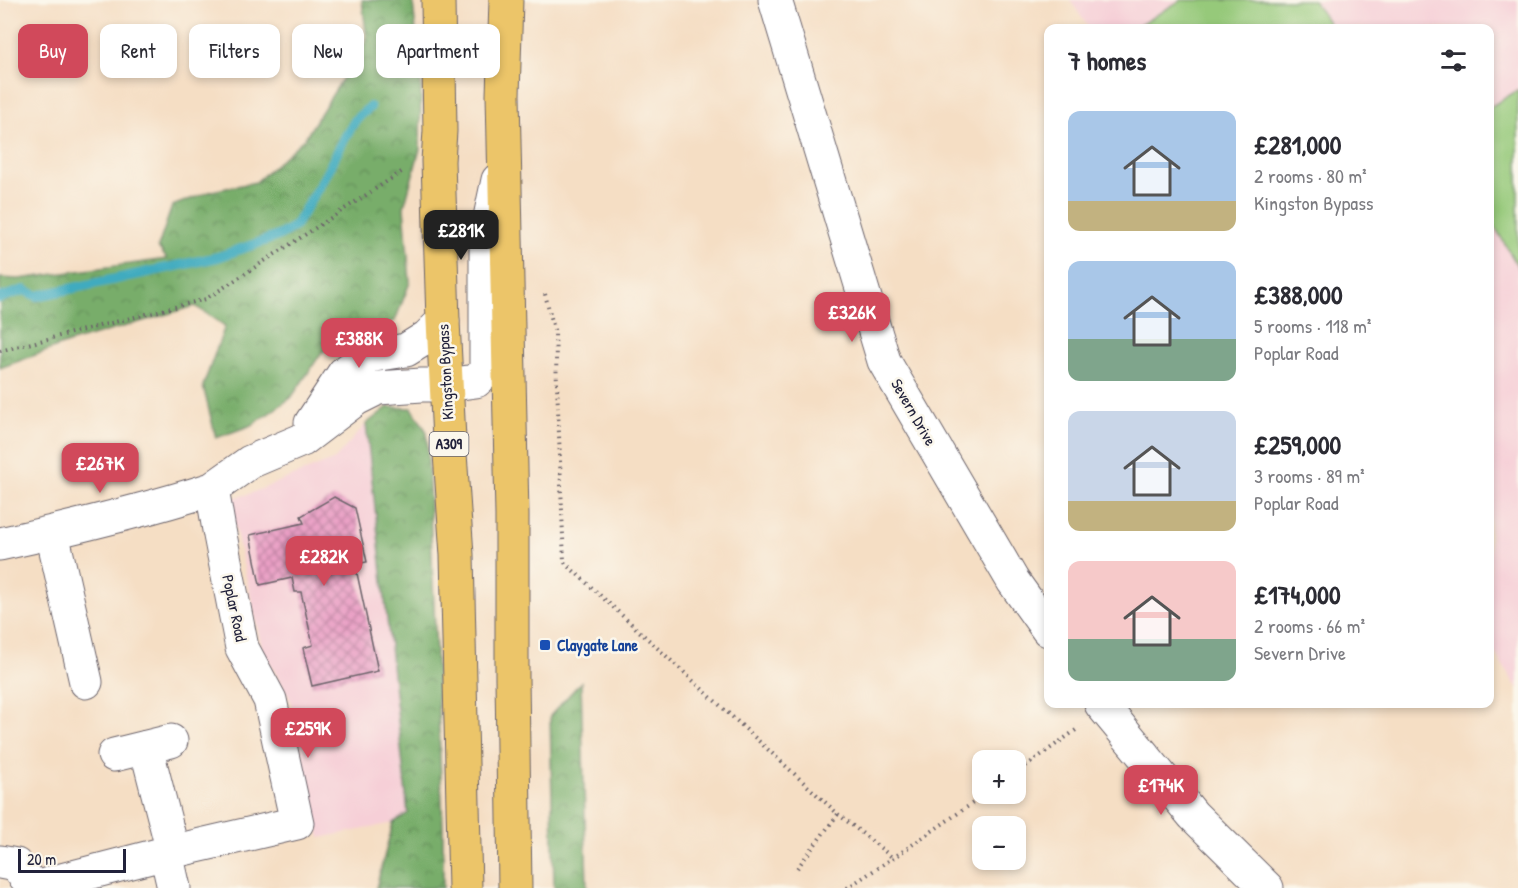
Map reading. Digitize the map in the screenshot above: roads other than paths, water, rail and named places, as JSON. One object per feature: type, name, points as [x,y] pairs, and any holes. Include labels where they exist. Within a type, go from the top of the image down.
[{"type":"highway","name":"Kingston Bypass","points":[[438,0],[440,131],[438,161],[446,385],[457,555],[465,888]]},
{"type":"highway","points":[[506,0],[503,65],[512,515],[515,888]]},
{"type":"street","name":"Severn Drive","points":[[775,0],[884,361],[1013,581],[1044,624]]},
{"type":"street","points":[[0,544],[157,507],[212,489],[250,462],[302,440],[356,399],[378,388],[446,385],[476,381],[486,371],[486,236],[504,155]]},
{"type":"street","points":[[302,440],[344,373],[368,356],[406,350],[427,337],[443,321]]},
{"type":"street","name":"Poplar Road","points":[[0,862],[16,865],[36,888],[297,823],[270,700],[242,648],[212,489]]},
{"type":"street","points":[[51,533],[86,682]]},
{"type":"street","points":[[1104,708],[1193,815],[1267,888]]},
{"type":"street","points":[[114,754],[159,744],[174,888]]},
{"type":"waterway","points":[[0,298],[24,290],[37,296],[218,257],[278,236],[295,226],[356,119],[370,107]]},
{"type":"place","name":"Claygate Lane","points":[[545,645]]}]
